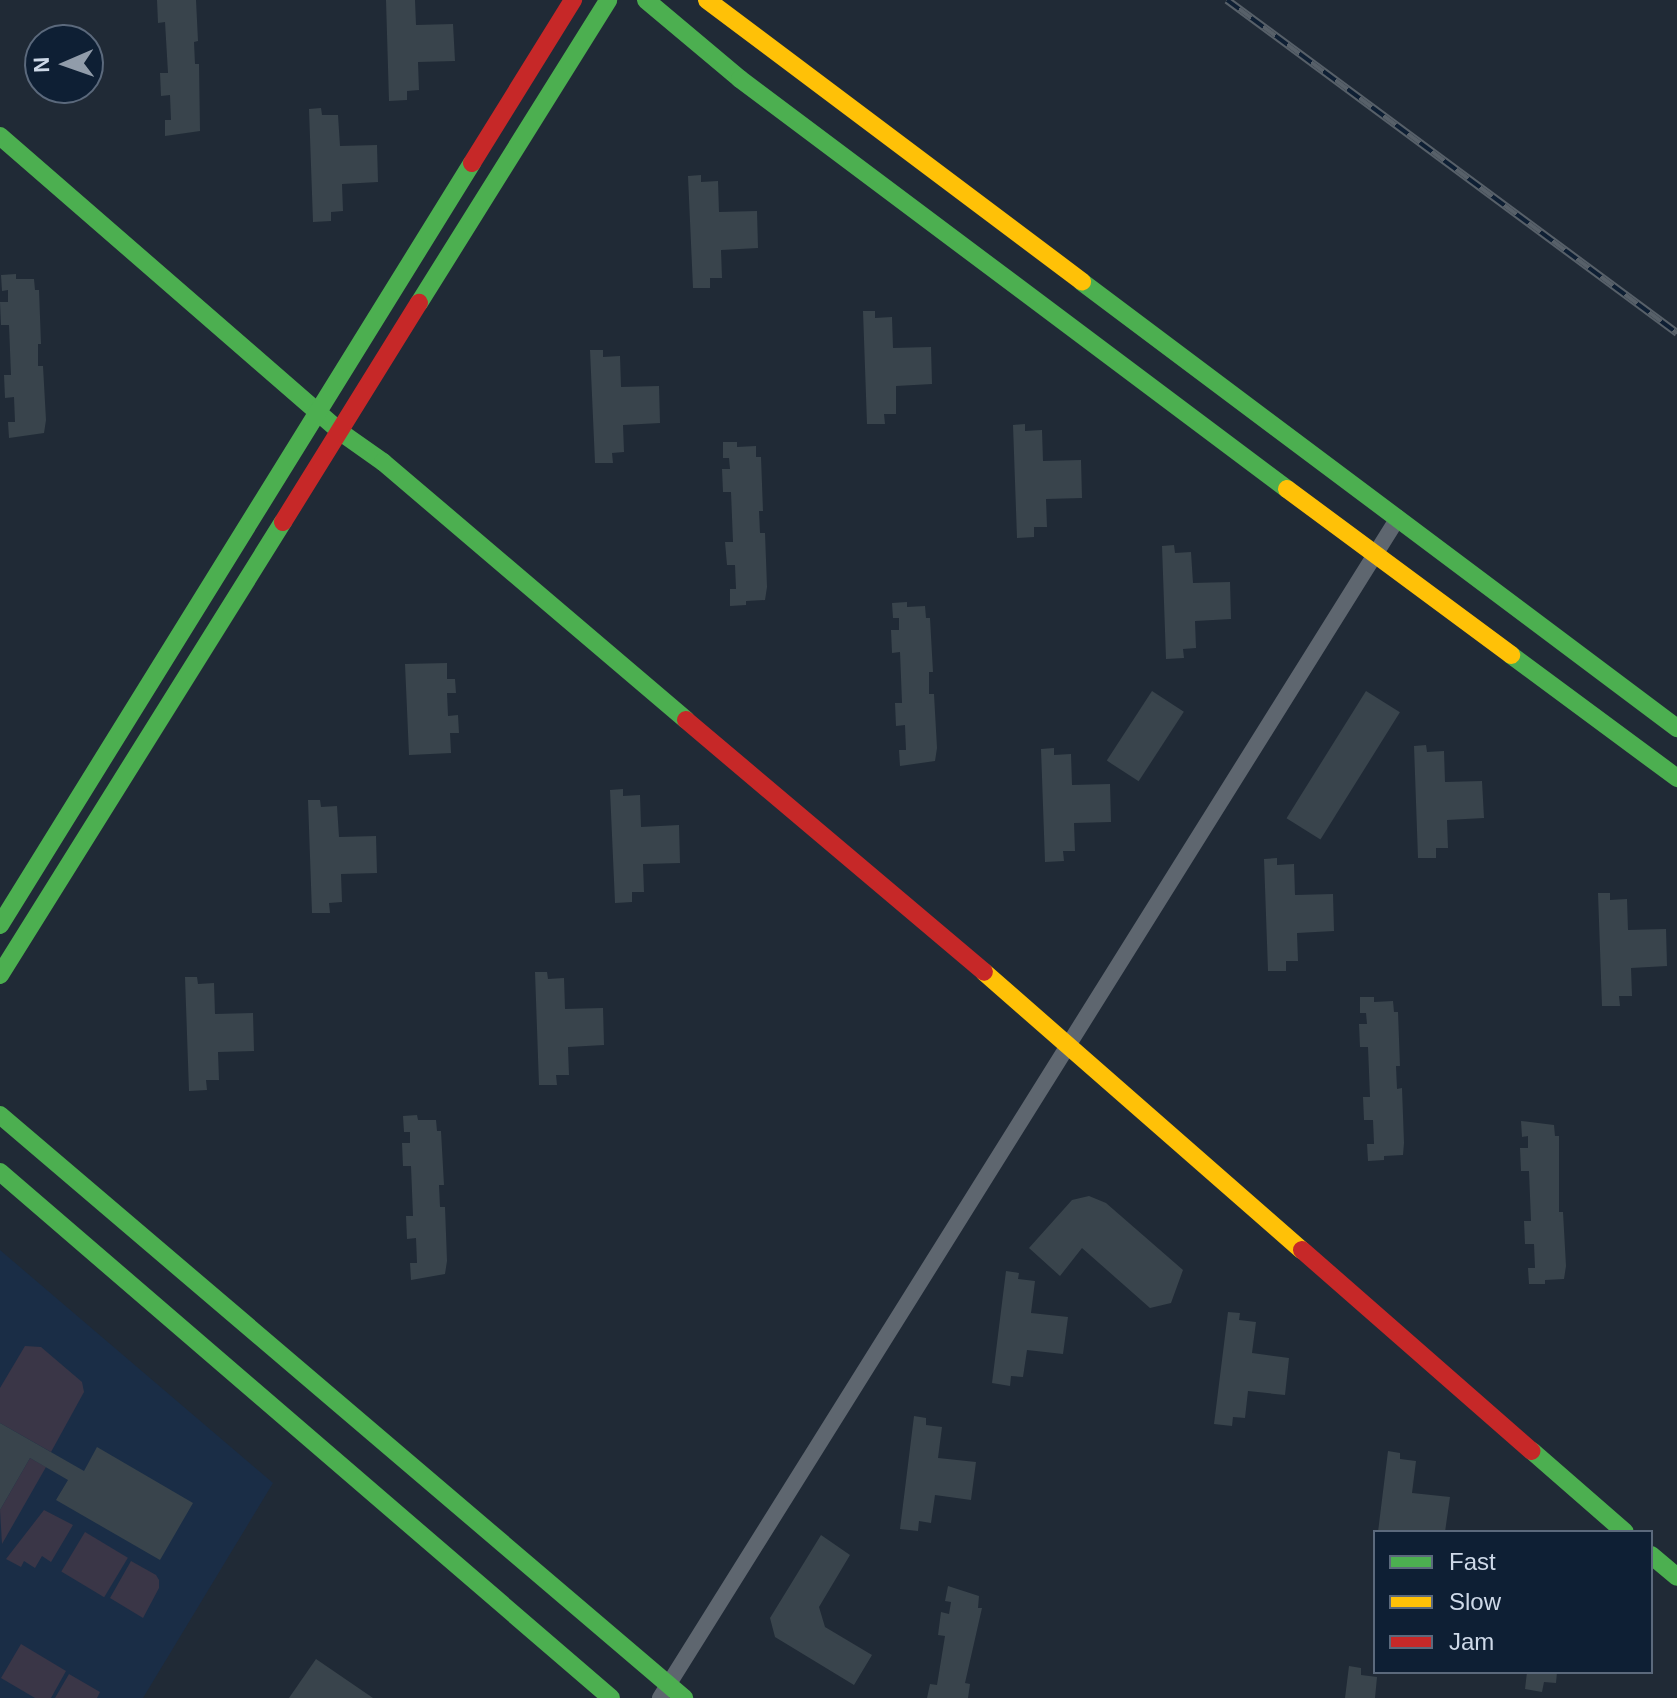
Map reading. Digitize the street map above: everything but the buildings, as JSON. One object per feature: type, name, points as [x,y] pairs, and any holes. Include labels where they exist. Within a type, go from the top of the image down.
[{"type":"street","points":[[0,925],[573,0]]},
{"type":"street","points":[[0,975],[608,0]]},
{"type":"street","points":[[646,0],[740,79],[1375,556],[1677,778]]},
{"type":"street","points":[[707,0],[1677,728]]},
{"type":"street","points":[[0,136],[339,431],[383,462],[1069,1046],[1623,1530]]},
{"type":"street","points":[[665,1691],[1398,518]]},
{"type":"street","points":[[0,1115],[665,1691],[684,1698]]},
{"type":"street","points":[[0,1172],[611,1698]]},
{"type":"street","points":[[1653,1557],[1677,1577]]},
{"type":"shaded area","points":[[0,1250],[273,1483],[143,1698],[0,1698]]},
{"type":"shaded area","points":[[25,1346],[41,1347],[82,1382],[84,1392],[51,1452],[0,1423],[0,1388]]},
{"type":"shaded area","points":[[30,1458],[46,1467],[2,1544],[0,1510]]},
{"type":"shaded area","points":[[44,1510],[73,1525],[51,1562],[42,1556],[35,1568],[24,1561],[21,1567],[6,1559]]},
{"type":"shaded area","points":[[85,1532],[128,1558],[104,1597],[61,1571]]},
{"type":"shaded area","points":[[131,1561],[156,1575],[159,1580],[159,1588],[143,1618],[110,1598]]},
{"type":"shaded area","points":[[21,1644],[66,1671],[51,1698],[35,1698],[1,1678]]},
{"type":"shaded area","points":[[69,1674],[100,1692],[97,1698],[55,1698]]},
{"type":"railway","points":[[1227,0],[1677,333]]},
{"type":"traffic: fast","points":[[419,303],[608,0]]},
{"type":"traffic: fast","points":[[646,0],[740,79],[1287,489]]},
{"type":"traffic: fast","points":[[0,136],[339,431],[383,462],[686,720]]},
{"type":"traffic: fast","points":[[0,925],[472,163]]},
{"type":"traffic: fast","points":[[1082,282],[1677,728]]},
{"type":"traffic: fast","points":[[0,975],[283,522]]},
{"type":"traffic: fast","points":[[1511,655],[1677,778]]},
{"type":"traffic: fast","points":[[0,1115],[684,1698]]},
{"type":"traffic: fast","points":[[0,1172],[611,1698]]},
{"type":"traffic: fast","points":[[1532,1451],[1623,1530]]},
{"type":"traffic: fast","points":[[1653,1557],[1677,1577]]},
{"type":"traffic: slow","points":[[707,0],[1082,282]]},
{"type":"traffic: slow","points":[[1287,489],[1511,655]]},
{"type":"traffic: slow","points":[[984,972],[1302,1250]]},
{"type":"traffic: jam","points":[[472,163],[573,0]]},
{"type":"traffic: jam","points":[[283,522],[419,303]]},
{"type":"traffic: jam","points":[[686,720],[984,972]]},
{"type":"traffic: jam","points":[[1302,1250],[1532,1451]]}]
